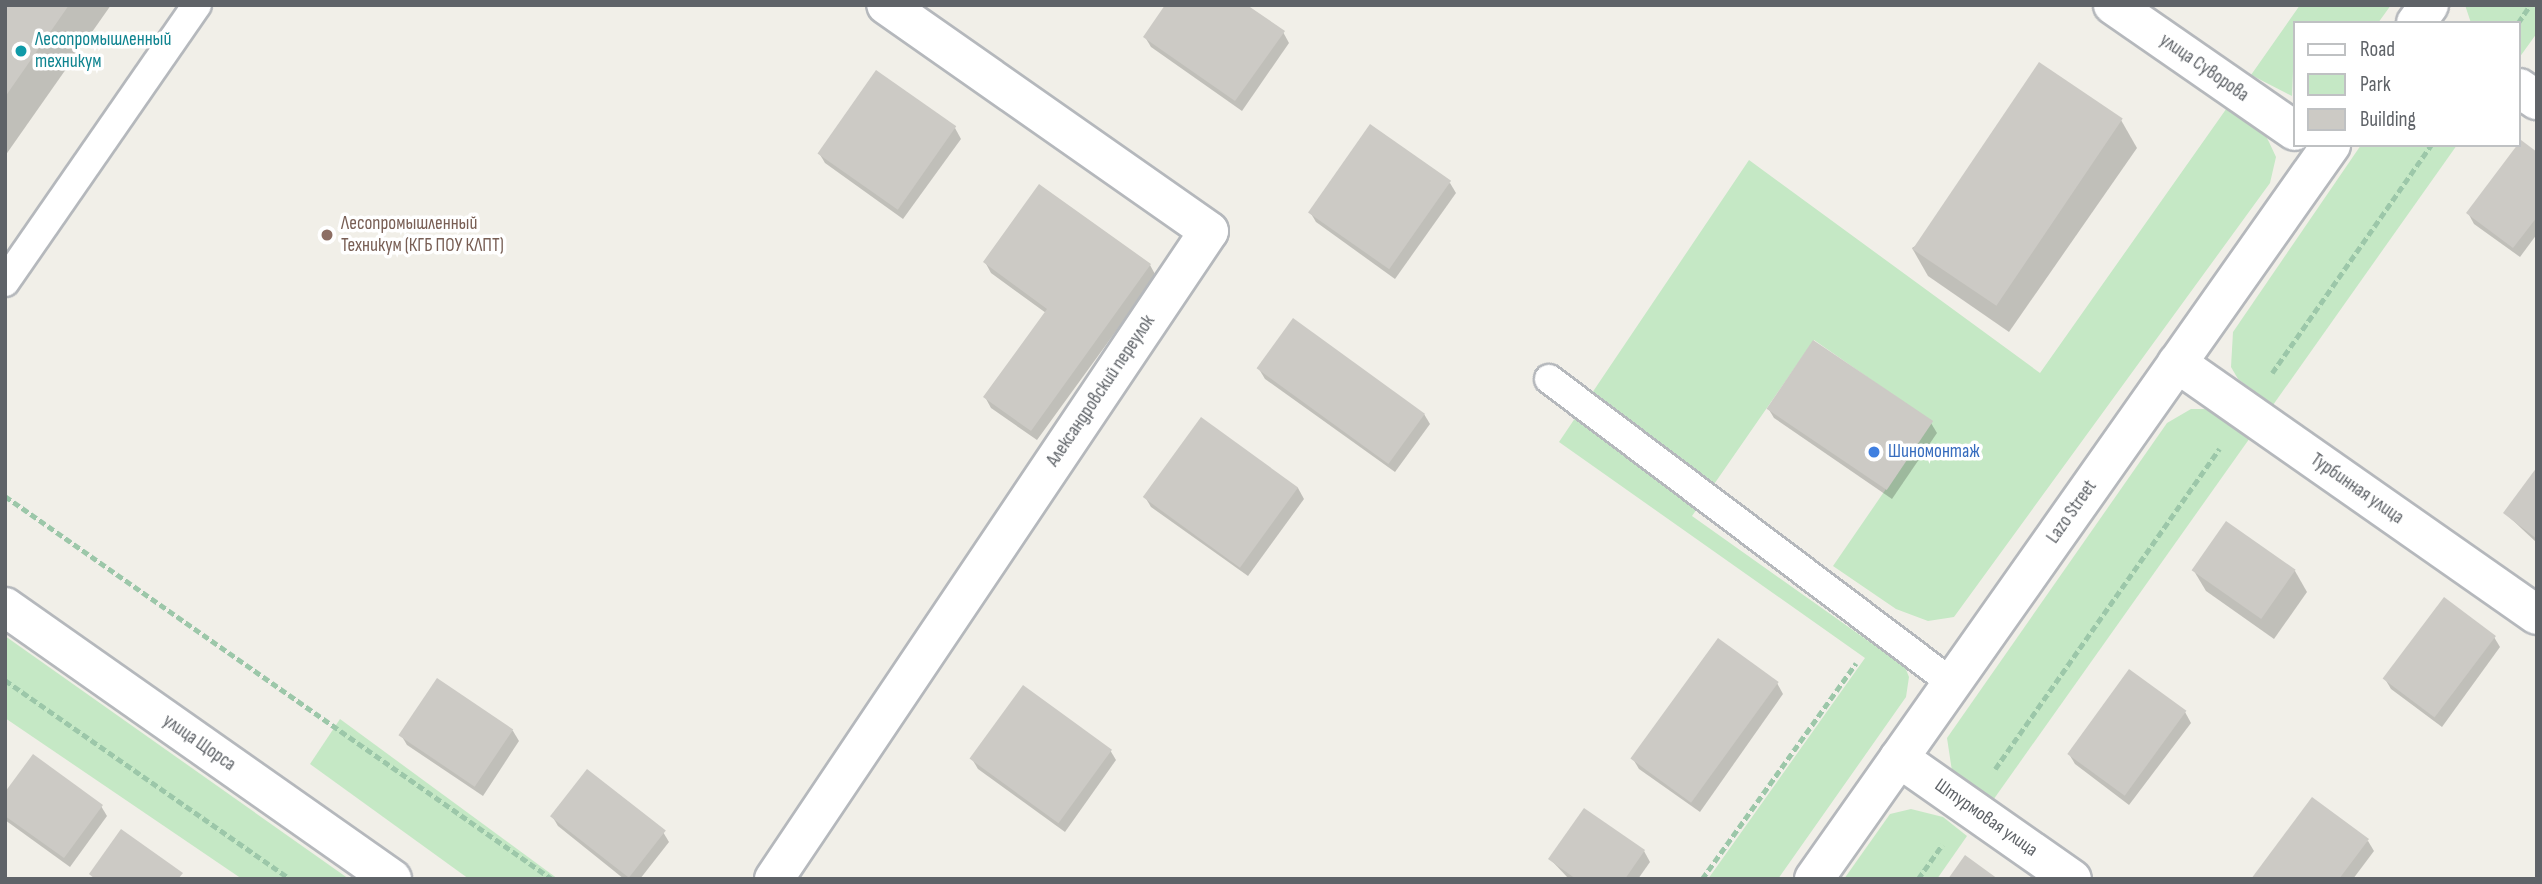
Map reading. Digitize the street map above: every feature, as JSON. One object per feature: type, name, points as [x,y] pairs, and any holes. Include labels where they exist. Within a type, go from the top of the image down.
[{"type":"street","name":"Александровский переулок","points":[[774,879],[1209,231],[886,5]]},
{"type":"street","name":"улица Суворова","points":[[2113,5],[2294,127]]},
{"type":"street","points":[[2521,89],[2537,100]]},
{"type":"street","name":"Lazo Street","points":[[1814,879],[2177,363],[2314,147]]},
{"type":"street","name":"Турбинная улица","points":[[2177,363],[2537,615]]},
{"type":"street","name":"улица Щорса","points":[[5,607],[392,879]]},
{"type":"street","name":"Штурмовая улица","points":[[1899,758],[2072,879]]},
{"type":"lane","points":[[5,282],[197,5]]},
{"type":"lane","points":[[1549,379],[1952,683]]},
{"type":"path","points":[[2519,21],[2530,5]]},
{"type":"path","points":[[1918,879],[2430,147]]},
{"type":"path","points":[[5,496],[552,879]]},
{"type":"path","points":[[1702,879],[1880,629]]},
{"type":"path","points":[[5,680],[290,879]]},
{"type":"green space","points":[[2300,5],[2391,5],[2379,21],[2294,21],[2292,96],[2251,75]]},
{"type":"green space","points":[[2465,5],[2537,5],[2537,33],[2521,55],[2521,21],[2470,21]]},
{"type":"green space","points":[[2229,105],[2262,129],[2269,142],[2276,157],[2270,183],[1954,617],[1928,621],[1896,609],[1833,566],[1932,422],[1814,340],[1692,516],[1905,667],[1909,677],[1906,697],[1778,879],[1708,879],[1865,658],[1559,442],[1749,160],[2040,373]]},
{"type":"green space","points":[[2360,147],[2456,147],[2273,405],[2238,379],[2231,367],[2233,332]]},
{"type":"green space","points":[[2191,409],[2215,409],[2252,435],[1991,803],[1952,771],[1947,738],[2167,423]]},
{"type":"green space","points":[[5,636],[349,879],[242,879],[5,718]]},
{"type":"green space","points":[[340,719],[558,879],[469,879],[310,764]]},
{"type":"green space","points":[[1911,809],[1943,817],[1967,836],[1937,879],[1844,879],[1890,814]]},
{"type":"building","name":"Лесопромышленный техникум","points":[[5,5],[69,5],[5,97]]},
{"type":"building","points":[[1165,5],[1247,5],[1285,31],[1235,101],[1143,37]]},
{"type":"building","points":[[2039,62],[2123,118],[1996,306],[1913,249]]},
{"type":"building","points":[[876,70],[956,126],[898,210],[817,154]]},
{"type":"building","points":[[1370,124],[1451,181],[1389,269],[1308,212]]},
{"type":"building","points":[[2521,140],[2537,152],[2537,217],[2513,248],[2466,213],[2516,147],[2521,147]]},
{"type":"building","points":[[1039,184],[1151,264],[1031,431],[983,397],[1047,309],[983,262]]},
{"type":"building","points":[[1293,318],[1425,414],[1388,464],[1257,368]]},
{"type":"building","points":[[1813,340],[1933,421],[1887,490],[1767,409]]},
{"type":"building","points":[[1201,417],[1298,488],[1240,568],[1143,497]]},
{"type":"building","points":[[2537,467],[2537,539],[2503,513]]},
{"type":"building","points":[[2226,521],[2296,570],[2261,619],[2192,570]]},
{"type":"building","points":[[2444,597],[2496,636],[2435,718],[2383,678]]},
{"type":"building","points":[[1718,638],[1779,682],[1691,803],[1630,759]]},
{"type":"building","points":[[2129,669],[2186,711],[2125,796],[2067,754]]},
{"type":"building","points":[[437,678],[513,729],[475,787],[398,735]]},
{"type":"building","points":[[1023,685],[1112,750],[1059,823],[970,759]]},
{"type":"building","points":[[33,754],[103,805],[64,858],[5,816],[5,792]]},
{"type":"building","points":[[587,769],[666,831],[629,878],[550,816]]},
{"type":"building","points":[[2312,797],[2369,839],[2339,879],[2251,879]]},
{"type":"building","points":[[1584,808],[1645,850],[1625,879],[1576,879],[1548,859]]},
{"type":"building","points":[[121,829],[183,873],[178,879],[95,879],[89,874]]},
{"type":"building","points":[[1965,855],[1998,879],[1948,879]]},
{"type":"place","name":"Лесопромышленный техникум","points":[[21,51]]},
{"type":"place","name":"Лесопромышленный Техникум (КГБ ПОУ КЛПТ)","points":[[327,235]]},
{"type":"place","name":"Шиномонтаж","points":[[1874,452]]}]
